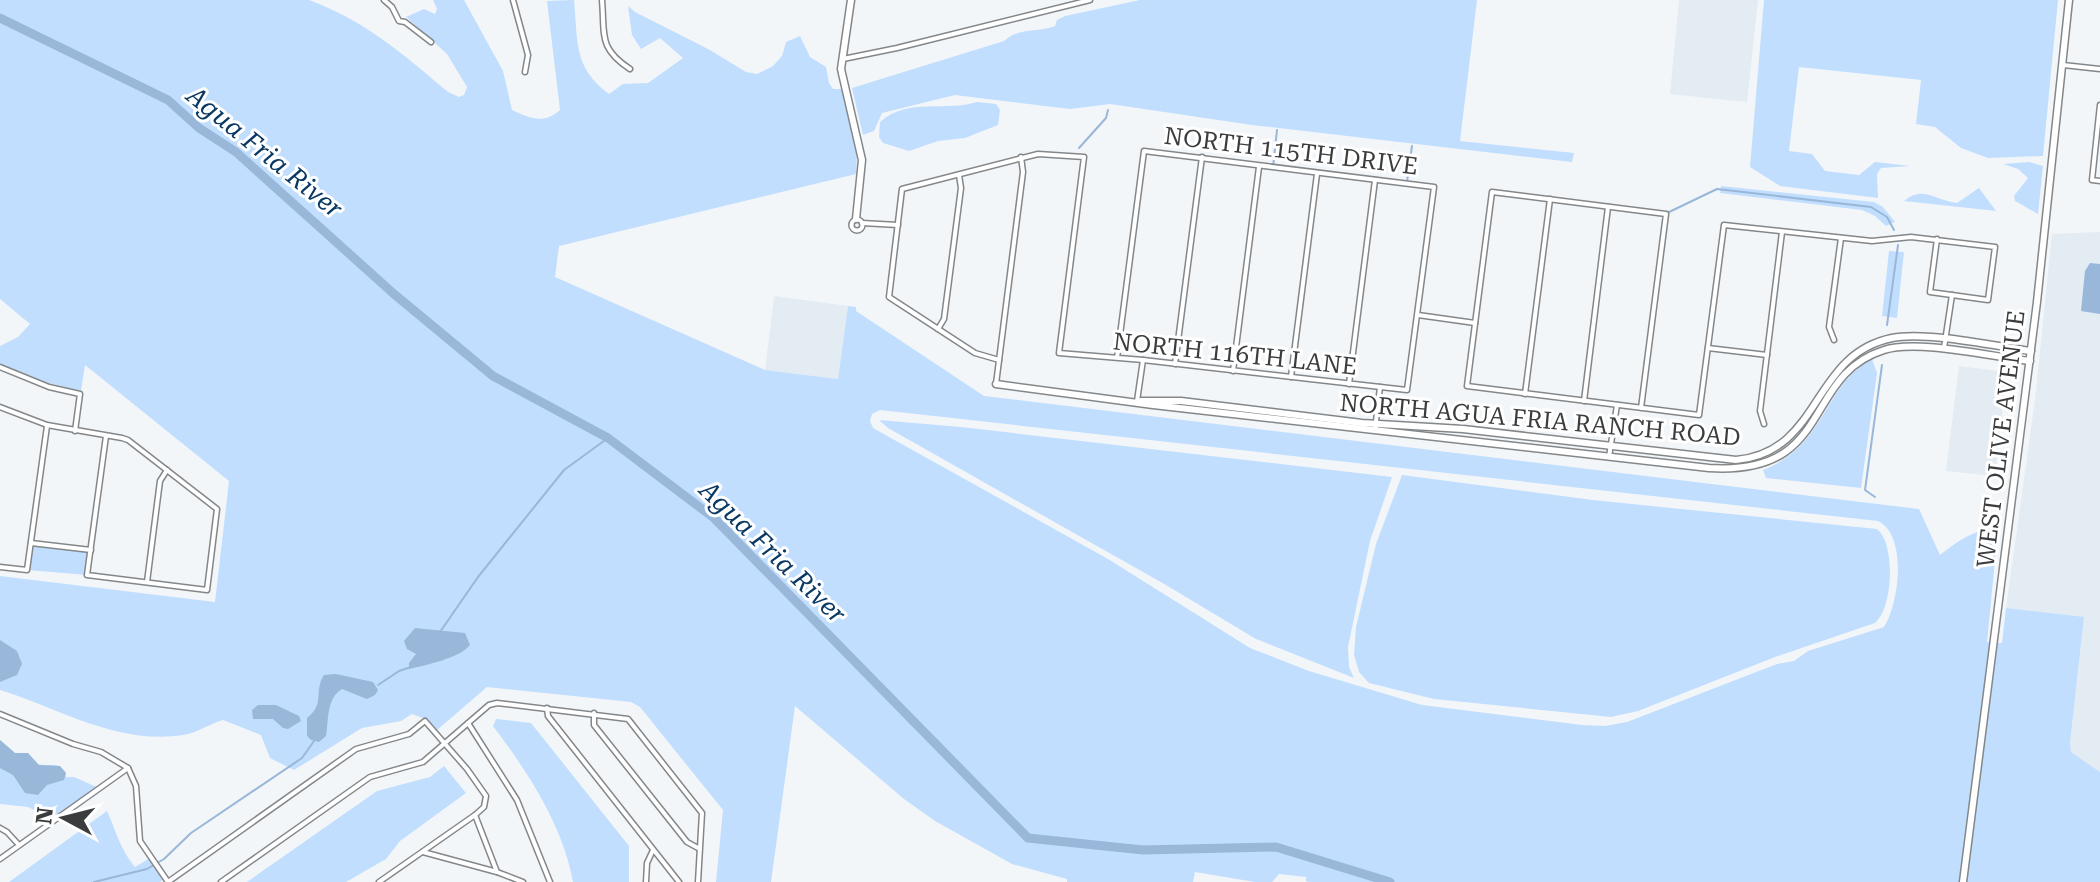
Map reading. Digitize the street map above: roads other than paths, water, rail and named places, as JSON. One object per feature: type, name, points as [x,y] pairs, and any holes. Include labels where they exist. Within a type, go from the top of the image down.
[{"type":"street","points":[[384,0],[392,7],[399,21],[405,22],[431,42]]},
{"type":"street","points":[[513,0],[528,55],[525,72]]},
{"type":"street","points":[[602,0],[606,48],[613,58],[630,69]]},
{"type":"street","points":[[851,0],[841,60],[862,160],[859,221],[898,225]]},
{"type":"street","points":[[841,60],[1090,0]]},
{"type":"street","name":"WEST OLIVE AVENUE","points":[[1963,882],[2030,361],[2069,0]]},
{"type":"street","points":[[2062,65],[2100,69]]},
{"type":"street","points":[[2100,105],[2092,180],[2100,181]]},
{"type":"street","points":[[999,360],[981,356],[889,297],[902,189],[1021,157],[1045,153],[1080,157],[1079,148]]},
{"type":"street","name":"NORTH 115TH DRIVE","points":[[1117,358],[1144,151],[1434,187],[1417,315]]},
{"type":"street","points":[[996,384],[1023,172],[1021,157]]},
{"type":"street","name":"NORTH 116TH LANE","points":[[1080,157],[1059,353],[1407,390],[1417,315]]},
{"type":"street","points":[[1175,364],[1202,157]]},
{"type":"street","points":[[1233,371],[1259,167]]},
{"type":"street","points":[[1291,377],[1317,173]]},
{"type":"street","points":[[938,329],[944,319],[948,290],[961,188],[959,174]]},
{"type":"street","points":[[1349,384],[1375,180]]},
{"type":"street","points":[[1641,408],[1666,214],[1492,192],[1467,386],[1525,394],[1584,401],[1641,408],[1699,415],[1724,225],[1872,241],[1911,237],[1937,239],[1995,247],[1988,300],[1930,292],[1937,239]]},
{"type":"street","points":[[1525,394],[1550,199]]},
{"type":"street","points":[[1584,401],[1608,207]]},
{"type":"street","points":[[1764,424],[1760,411],[1782,232]]},
{"type":"street","points":[[1834,340],[1829,327],[1841,238]]},
{"type":"street","points":[[1944,350],[1952,295]]},
{"type":"street","points":[[1417,315],[1475,323]]},
{"type":"street","name":"NORTH AGUA FRIA RANCH ROAD","points":[[1376,427],[1449,428],[1726,460],[1761,455],[1777,448],[1792,436],[1836,370],[1859,351],[1877,342],[1899,336],[2031,351]]},
{"type":"street","name":"NORTH AGUA FRIA RANCH ROAD","points":[[996,384],[1137,401],[1181,401],[1609,457],[1729,469],[1767,463],[1787,451],[1803,437],[1844,376],[1865,359],[1898,347],[2030,361]]},
{"type":"street","points":[[1708,348],[1767,355]]},
{"type":"street","points":[[1859,351],[1865,359]]},
{"type":"street","points":[[1137,401],[1143,360]]},
{"type":"street","points":[[0,367],[49,387],[80,394],[75,431]]},
{"type":"street","points":[[1376,427],[1380,387]]},
{"type":"street","points":[[1609,457],[1617,405]]},
{"type":"street","points":[[0,407],[47,425],[128,440],[217,509],[207,590],[87,575],[106,436]]},
{"type":"street","points":[[0,567],[27,570],[47,425]]},
{"type":"street","points":[[147,582],[160,481],[167,470]]},
{"type":"street","points":[[31,543],[91,550]]},
{"type":"street","points":[[221,882],[370,777],[423,762],[493,703],[628,719],[702,813],[698,882]]},
{"type":"street","points":[[547,708],[548,716],[679,882]]},
{"type":"street","points":[[594,713],[594,725],[687,842],[698,848]]},
{"type":"street","points":[[0,714],[101,752],[128,768],[136,786],[140,841],[168,882],[356,749],[409,734],[425,721],[486,796],[484,807],[379,882]]},
{"type":"street","points":[[468,723],[517,800],[550,882]]},
{"type":"street","points":[[0,859],[128,768]]},
{"type":"street","points":[[475,815],[497,872]]},
{"type":"street","points":[[0,828],[19,845]]},
{"type":"street","points":[[646,882],[647,863],[653,850]]},
{"type":"street","points":[[423,852],[523,882]]},
{"type":"waterway","name":"Agua Fria River","points":[[0,18],[168,100],[199,128],[236,152],[394,294],[493,376],[608,438],[714,518],[1028,838],[1143,850],[1276,847],[1390,882]]},
{"type":"waterway","points":[[1079,148],[1106,118],[1108,110]]},
{"type":"waterway","points":[[1273,167],[1277,130]]},
{"type":"waterway","points":[[1407,182],[1412,146]]},
{"type":"waterway","points":[[1667,213],[1717,189],[1871,207],[1887,217],[1894,230]]},
{"type":"waterway","points":[[1887,325],[1898,245]]},
{"type":"waterway","points":[[1875,497],[1865,490],[1882,365]]},
{"type":"waterway","points":[[440,632],[478,577],[564,470],[608,438]]},
{"type":"waterway","points":[[378,685],[411,667]]},
{"type":"waterway","points":[[94,882],[147,869],[164,859],[191,833],[302,758],[314,741]]}]
